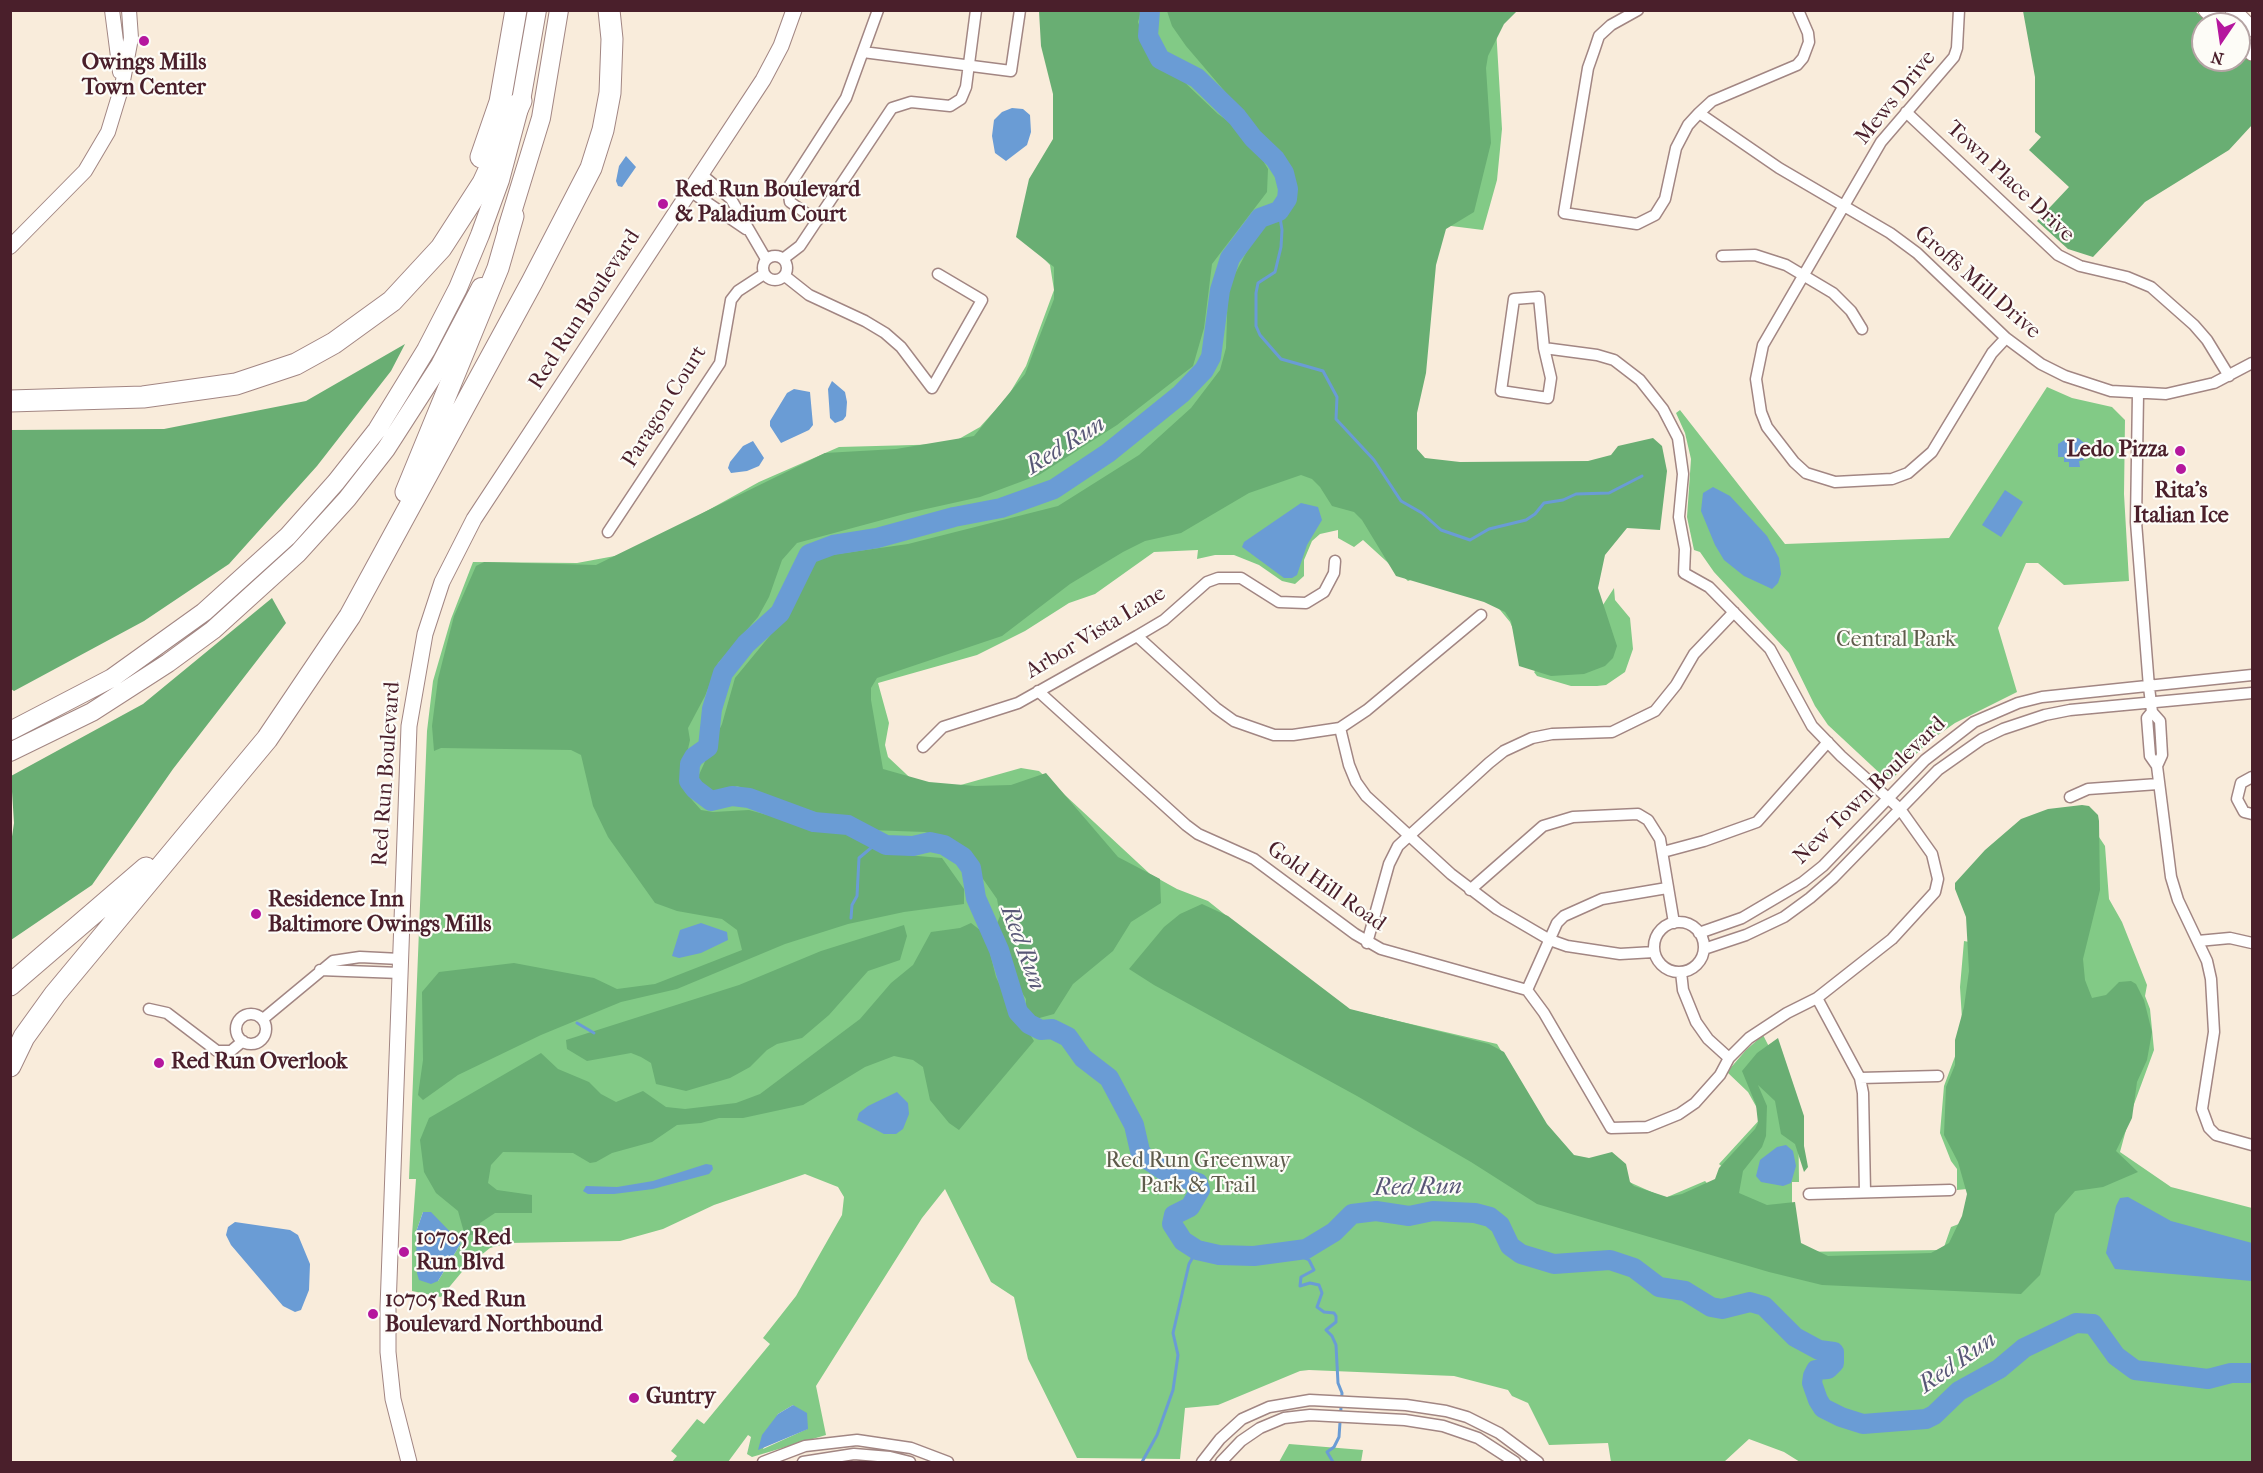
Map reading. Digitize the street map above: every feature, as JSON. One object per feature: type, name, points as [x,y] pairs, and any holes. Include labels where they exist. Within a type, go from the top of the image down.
[{"type":"highway","points":[[206,389],[278,363],[341,329],[396,283],[428,247],[464,192],[489,138],[504,84],[516,10]]},
{"type":"highway","points":[[10,1066],[24,1037],[55,994],[267,739],[350,616],[411,508],[587,176],[603,130],[610,93],[612,39],[609,10]]},
{"type":"highway","points":[[10,401],[143,397],[206,389],[259,378],[296,364],[357,328],[392,301],[424,268],[465,214],[521,101]]},
{"type":"highway","points":[[309,679],[390,528],[498,268],[513,216]]},
{"type":"highway","points":[[10,985],[128,886],[225,789]]},
{"type":"main road","points":[[10,731],[112,678],[204,612],[288,536],[336,482],[401,393],[447,312],[491,207],[521,101],[537,10]]},
{"type":"main road","points":[[10,752],[92,712],[168,663],[213,630],[298,553],[347,499],[416,406],[490,270],[513,216],[541,118],[559,10]]},
{"type":"main road","name":"Red Run Boulevard","points":[[409,1462],[393,1399],[387,1331],[411,704],[419,657],[436,596],[452,559],[474,519],[770,68],[794,10]]},
{"type":"main road","points":[[2233,10],[2253,29]]},
{"type":"street","points":[[112,10],[122,86]]},
{"type":"street","points":[[10,247],[85,171],[108,132],[122,86],[131,38],[129,10]]},
{"type":"street","points":[[817,221],[790,202],[788,188],[846,98],[878,10]]},
{"type":"street","points":[[783,260],[796,250],[817,221],[891,108],[905,103],[942,106],[956,103],[964,93],[976,10]]},
{"type":"street","points":[[863,52],[1011,71],[1020,10]]},
{"type":"street","points":[[1638,10],[1611,25],[1599,36],[1588,68],[1564,213],[1637,224],[1655,215],[1665,199],[1676,148],[1688,125],[1699,113],[1712,101],[1797,65],[1803,58],[1809,42],[1798,10]]},
{"type":"street","name":"Mews Drive","points":[[1959,10],[1958,48],[1954,57],[1881,142],[1763,345],[1756,379],[1761,412],[1774,436],[1794,462],[1821,479],[1834,482],[1882,480],[1908,472],[1932,452],[1992,353],[2006,338]]},
{"type":"street","name":"Town Place Drive","points":[[1906,112],[2058,255],[2080,266],[2127,277],[2151,287],[2194,325],[2207,340],[2229,376]]},
{"type":"street","name":"Groffs Mill Drive","points":[[1699,113],[1779,168],[1843,205],[1917,253],[2006,338],[2042,364],[2065,376],[2111,391],[2166,394],[2229,376],[2253,363]]},
{"type":"street","points":[[701,174],[731,199],[766,259]]},
{"type":"street","points":[[690,192],[747,229]]},
{"type":"street","points":[[1722,255],[1771,258],[1843,302],[1862,329]]},
{"type":"street","points":[[775,256],[783,260],[787,267],[785,276],[774,281],[764,274],[762,266],[766,259],[775,256]]},
{"type":"street","name":"Paragon Court","points":[[608,532],[720,363],[731,300],[738,291],[764,274]]},
{"type":"street","points":[[785,276],[809,296],[865,321],[885,333],[901,347],[932,388],[982,300],[938,274]]},
{"type":"street","points":[[1539,297],[1544,348],[1551,378],[1548,398],[1501,391],[1514,298],[1539,297]]},
{"type":"street","points":[[1544,348],[1597,355],[1614,360],[1640,380],[1671,422],[1681,455],[1679,517],[1685,549],[1684,573],[1709,587],[1770,649],[1808,719],[1827,742],[1900,809],[1932,854],[1938,879],[1935,892],[1892,939],[1817,998],[1767,1025],[1729,1058],[1709,1089],[1695,1103],[1679,1114],[1647,1127],[1611,1128],[1544,1013],[1527,990],[1557,923],[1564,916],[1588,903],[1667,888]]},
{"type":"street","points":[[2138,394],[2136,522],[2149,687],[2152,708],[2160,721],[2162,755],[2157,766],[2158,784],[2170,877],[2178,900],[2199,941],[2209,970],[2214,1001],[2212,1060],[2203,1098],[2204,1119],[2216,1135],[2253,1145]]},
{"type":"street","name":"Arbor Vista Lane","points":[[923,747],[943,727],[1006,708],[1137,636],[1164,620],[1201,586],[1218,578],[1241,578],[1279,602],[1306,603],[1324,592],[1334,573],[1335,561]]},
{"type":"street","points":[[1367,943],[1392,854],[1409,834],[1489,762],[1516,744],[1552,734],[1612,732],[1655,711],[1676,685],[1694,654],[1734,612]]},
{"type":"street","points":[[1137,636],[1216,708],[1234,721],[1274,735],[1293,735],[1340,728],[1367,710],[1480,615]]},
{"type":"street","name":"New Town Boulevard","points":[[1699,933],[1742,918],[1803,882],[1824,866],[1888,797],[1952,737],[1974,722],[2042,697],[2253,675]]},
{"type":"street","name":"Gold Hill Road","points":[[1038,692],[1186,825],[1198,834],[1254,859],[1367,943],[1527,990]]},
{"type":"street","name":"New Town Boulevard","points":[[1704,949],[1746,935],[1792,910],[1833,878],[1938,770],[1982,739],[2003,729],[2045,715],[2070,710],[2152,708],[2253,693]]},
{"type":"street","points":[[1340,728],[1356,782],[1366,795],[1470,890],[1505,915],[1550,940],[1602,953],[1654,951]]},
{"type":"street","points":[[1663,852],[1704,841],[1757,822],[1827,742]]},
{"type":"street","points":[[2253,777],[2241,783],[2237,799],[2244,812],[2253,814]]},
{"type":"street","points":[[2070,797],[2088,789],[2158,784]]},
{"type":"street","points":[[1470,890],[1543,826],[1557,820],[1638,814],[1655,828],[1663,852],[1674,923]]},
{"type":"street","points":[[1674,923],[1688,924],[1699,933],[1704,949],[1698,964],[1681,972],[1662,966],[1654,951],[1654,940],[1659,932],[1674,923]]},
{"type":"street","points":[[2199,941],[2230,938],[2253,943]]},
{"type":"street","points":[[263,1019],[320,970],[400,966]]},
{"type":"street","points":[[1681,972],[1683,990],[1696,1022],[1708,1040],[1729,1058]]},
{"type":"street","points":[[1817,998],[1860,1078],[1863,1093],[1865,1192]]},
{"type":"street","points":[[149,1009],[167,1013],[217,1051],[231,1051],[243,1041],[257,1042],[264,1036],[266,1028],[263,1019],[254,1014],[240,1018],[236,1030],[243,1041]]},
{"type":"street","points":[[1860,1078],[1938,1076]]},
{"type":"street","points":[[1809,1194],[1950,1190]]},
{"type":"street","points":[[1202,1462],[1220,1439],[1242,1419],[1269,1407],[1310,1400],[1428,1408],[1467,1417],[1499,1433],[1538,1462]]},
{"type":"street","points":[[1221,1462],[1241,1441],[1260,1428],[1284,1418],[1310,1415],[1443,1426],[1478,1438],[1515,1462]]},
{"type":"street","points":[[763,1462],[806,1446],[857,1440],[910,1448],[948,1462]]},
{"type":"street","points":[[803,1462],[854,1454],[890,1457],[910,1462]]},
{"type":"green space","points":[[1039,11],[1141,11],[1138,22],[1150,56],[1179,77],[1218,114],[1248,136],[1268,169],[1267,192],[1212,264],[1204,328],[1193,366],[1117,425],[1039,475],[980,497],[908,513],[797,543],[782,560],[769,597],[758,617],[718,663],[705,696],[688,728],[690,740],[681,780],[685,792],[701,810],[713,812],[749,810],[818,829],[851,833],[881,853],[942,858],[964,889],[964,904],[904,912],[848,924],[785,944],[677,989],[621,1002],[541,1035],[458,1075],[423,1100],[418,1095],[423,1060],[422,992],[439,972],[514,963],[594,978],[617,989],[655,984],[742,950],[737,930],[722,919],[677,911],[655,903],[608,837],[593,806],[581,755],[571,750],[441,748],[434,751],[432,726],[438,679],[454,616],[476,566],[484,562],[596,565],[825,453],[896,449],[974,436],[1025,374],[1054,299],[1054,267],[1016,237],[1029,179],[1053,139],[1053,94],[1041,46]]},
{"type":"green space","name":"Red Run Greenway Park & Trail","points":[[1044,11],[1495,11],[1502,129],[1497,180],[1483,230],[1443,225],[1225,407],[1615,507],[1522,650],[1510,622],[1491,599],[1420,576],[1408,581],[1363,540],[1354,547],[1338,538],[1338,530],[1320,534],[1312,541],[1304,560],[1304,576],[1295,584],[1282,581],[1259,565],[1234,555],[1215,555],[1197,559],[1198,550],[1154,552],[1095,594],[1069,603],[1025,631],[977,655],[878,683],[889,723],[885,745],[888,757],[922,789],[950,788],[1021,768],[1039,771],[1150,874],[1177,889],[1208,901],[1342,1008],[1497,1044],[1562,1152],[1665,1198],[1705,1181],[1719,1196],[1735,1178],[1719,1164],[1762,1117],[1748,1092],[1727,1072],[1763,1035],[1798,1103],[1799,1182],[1792,1182],[1792,1252],[1943,1250],[1951,1227],[1964,1222],[1967,1211],[1967,1189],[1957,1190],[1957,1169],[1951,1161],[1940,1133],[1944,1086],[1963,1035],[1960,987],[1964,941],[1974,943],[2097,834],[2105,846],[2109,899],[2122,922],[2147,985],[2145,996],[2150,1009],[2154,1050],[2130,1115],[2120,1152],[2171,1187],[2252,1208],[2252,1462],[1800,1462],[1784,1452],[1749,1439],[1724,1462],[1611,1462],[1608,1443],[1549,1445],[1528,1403],[1512,1396],[1508,1390],[1454,1376],[1309,1370],[1300,1371],[1218,1405],[1185,1408],[1180,1459],[1077,1458],[1028,1359],[1014,1297],[991,1282],[945,1189],[922,1218],[816,1386],[826,1435],[752,1457],[747,1454],[751,1437],[748,1435],[728,1462],[672,1462],[677,1456],[671,1451],[697,1419],[704,1424],[770,1344],[763,1338],[796,1296],[842,1215],[844,1197],[838,1187],[805,1174],[714,1205],[663,1229],[620,1241],[508,1243],[490,1248],[466,1267],[441,1297],[412,1291],[412,1235],[416,1179],[409,1179],[427,731],[433,681],[451,619],[473,562],[577,563],[631,553],[759,482],[839,447],[950,444],[980,427],[1008,396],[1026,366],[1054,290],[1050,265],[1024,238],[1065,146]],"holes":[[[423,1212],[461,1243],[438,1281],[416,1232]],[[793,1405],[807,1429],[763,1449],[778,1414]]]},
{"type":"green space","points":[[1167,11],[1517,11],[1504,24],[1488,56],[1486,68],[1491,143],[1474,212],[1446,229],[1436,265],[1426,373],[1417,413],[1417,449],[1425,458],[1460,462],[1588,461],[1611,455],[1618,446],[1653,438],[1662,446],[1667,471],[1660,530],[1627,528],[1605,555],[1598,588],[1617,646],[1613,658],[1605,666],[1584,674],[1551,676],[1519,666],[1511,621],[1505,612],[1484,602],[1396,576],[1362,520],[1354,512],[1332,506],[1312,479],[1301,475],[1249,493],[1181,533],[1145,541],[1123,552],[1070,584],[1002,636],[877,678],[871,688],[871,700],[883,769],[929,782],[975,786],[1011,785],[1046,773],[1118,857],[1160,879],[1161,903],[1131,922],[1113,951],[1073,984],[1054,1014],[1032,1020],[1026,1010],[1026,999],[1013,978],[996,926],[1000,916],[997,899],[958,843],[925,832],[869,830],[737,786],[710,796],[701,789],[698,777],[722,724],[735,678],[787,615],[797,590],[814,563],[824,556],[908,544],[1058,506],[1139,455],[1191,408],[1220,370],[1226,348],[1228,287],[1263,221],[1290,184],[1269,143],[1186,46],[1172,26]]},
{"type":"green space","points":[[2023,11],[2195,11],[2191,12],[2191,72],[2251,72],[2251,60],[2252,125],[2229,150],[2145,202],[2093,257],[2068,249],[2037,221],[2069,187],[2029,150],[2041,137],[2035,132],[2035,77]]},
{"type":"green space","points":[[405,344],[391,371],[317,466],[229,564],[144,621],[14,691],[11,689],[11,430],[164,429],[306,401]]},
{"type":"green space","name":"Central Park","points":[[2047,387],[2072,398],[2112,407],[2125,420],[2124,494],[2129,581],[2064,585],[2038,563],[2026,563],[1998,628],[2017,692],[1955,723],[1928,742],[1892,779],[1886,779],[1828,725],[1815,706],[1789,653],[1714,572],[1700,552],[1694,550],[1687,517],[1691,459],[1685,433],[1676,413],[1680,410],[1785,544],[1949,538]]},
{"type":"green space","points":[[1614,588],[1615,600],[1630,618],[1633,649],[1625,672],[1606,685],[1597,686],[1571,686],[1537,676],[1534,672],[1569,642],[1601,608]]},
{"type":"green space","points":[[272,598],[286,623],[173,769],[92,885],[11,940],[10,850],[14,823],[11,776],[143,704]]},
{"type":"green space","points":[[2089,806],[2098,815],[2099,821],[2100,890],[2083,959],[2085,980],[2092,998],[2106,995],[2119,982],[2131,981],[2136,984],[2144,1000],[2152,1032],[2147,1060],[2137,1082],[2132,1118],[2116,1151],[2138,1172],[2103,1187],[2075,1191],[2055,1214],[2040,1275],[2021,1294],[1822,1285],[1769,1272],[1537,1204],[1471,1162],[1357,1096],[1154,985],[1129,969],[1164,927],[1180,914],[1202,904],[1228,916],[1350,1009],[1489,1044],[1504,1052],[1547,1124],[1574,1155],[1589,1158],[1612,1152],[1626,1164],[1630,1182],[1634,1186],[1667,1197],[1682,1194],[1715,1179],[1719,1168],[1755,1129],[1758,1123],[1756,1105],[1742,1071],[1757,1053],[1778,1038],[1804,1116],[1804,1146],[1808,1167],[1804,1172],[1795,1144],[1781,1134],[1775,1101],[1758,1085],[1767,1106],[1766,1136],[1762,1147],[1743,1171],[1739,1193],[1767,1205],[1795,1202],[1801,1243],[1828,1256],[1931,1253],[1949,1243],[1962,1216],[1967,1194],[1958,1162],[1944,1135],[1946,1087],[1955,1065],[1955,1040],[1964,1007],[1969,971],[1966,917],[1955,889],[1955,883],[1985,850],[2021,819],[2048,809]]},
{"type":"green space","points":[[971,923],[980,930],[988,945],[996,977],[1009,1004],[1010,1016],[1028,1031],[1034,1041],[959,1130],[949,1123],[930,1100],[923,1067],[913,1060],[894,1056],[865,1067],[803,1105],[743,1118],[719,1118],[701,1123],[677,1125],[652,1142],[612,1153],[596,1162],[590,1163],[573,1153],[503,1152],[491,1165],[488,1183],[497,1190],[532,1195],[532,1213],[495,1213],[480,1223],[477,1234],[465,1236],[458,1211],[436,1193],[424,1172],[420,1140],[429,1118],[541,1053],[558,1069],[589,1082],[601,1094],[616,1102],[643,1091],[666,1107],[685,1109],[736,1103],[760,1094],[860,1019],[891,983],[913,965],[931,932],[960,928]]},
{"type":"green space","points":[[904,925],[907,936],[900,960],[868,971],[829,1015],[802,1038],[777,1044],[767,1050],[750,1067],[730,1078],[686,1091],[656,1084],[651,1063],[631,1053],[587,1061],[567,1049],[566,1040],[739,985],[821,951]]},
{"type":"green space","points":[[1289,1444],[1363,1450],[1361,1462],[1279,1462]]},
{"type":"water","points":[[1012,108],[1023,109],[1030,115],[1031,132],[1027,145],[1006,161],[995,153],[992,136],[994,120],[1002,112]]},
{"type":"water","points":[[626,156],[636,167],[622,187],[618,186],[616,181],[619,166]]},
{"type":"water","points":[[832,381],[845,392],[847,402],[846,416],[835,423],[830,418],[828,389]]},
{"type":"water","points":[[794,389],[810,392],[813,425],[809,430],[781,443],[770,426],[770,421],[787,393]]},
{"type":"water","points":[[2078,438],[2083,442],[2088,442],[2088,455],[2084,456],[2084,460],[2079,461],[2080,467],[2069,467],[2069,462],[2064,462],[2064,457],[2058,457],[2058,444],[2066,439]]},
{"type":"water","points":[[753,441],[764,458],[759,466],[747,471],[731,473],[728,468],[730,462],[743,446]]},
{"type":"water","points":[[1713,487],[1730,496],[1767,536],[1779,558],[1781,574],[1778,583],[1772,589],[1744,576],[1724,560],[1715,545],[1701,511],[1703,493]]},
{"type":"water","points":[[2005,490],[2023,502],[2001,537],[1982,525]]},
{"type":"water","points":[[1301,503],[1318,507],[1322,520],[1307,545],[1297,575],[1284,578],[1242,547],[1244,542]]},
{"type":"water","points":[[701,923],[727,932],[728,940],[701,953],[679,958],[672,956],[680,930]]},
{"type":"water","points":[[897,1092],[908,1103],[909,1114],[903,1129],[896,1134],[884,1134],[857,1120],[859,1113],[868,1106]]},
{"type":"water","points":[[1786,1145],[1793,1151],[1796,1166],[1791,1183],[1783,1186],[1761,1182],[1756,1176],[1760,1160],[1777,1147]]},
{"type":"water","points":[[706,1164],[712,1165],[713,1169],[709,1174],[653,1189],[614,1194],[588,1194],[583,1191],[586,1186],[617,1187],[653,1181]]},
{"type":"water","points":[[2128,1197],[2171,1221],[2252,1243],[2252,1281],[2115,1269],[2106,1253],[2116,1206],[2120,1198]]},
{"type":"water","points":[[423,1212],[431,1212],[461,1243],[438,1281],[431,1284],[419,1280],[417,1273],[416,1232]]},
{"type":"water","points":[[235,1222],[290,1230],[298,1235],[310,1264],[309,1290],[301,1310],[295,1312],[283,1306],[231,1245],[226,1235],[228,1227]]},
{"type":"water","points":[[793,1405],[807,1413],[808,1429],[758,1450],[762,1435],[778,1414]]},
{"type":"waterway","name":"Red Run","points":[[1150,10],[1148,36],[1160,59],[1197,78],[1237,117],[1253,138],[1275,159],[1284,173],[1288,189],[1287,199],[1279,211],[1260,218],[1230,258],[1220,290],[1211,357],[1204,370],[1181,394],[1108,453],[1054,489],[1001,508],[954,517],[877,538],[833,545],[809,554],[780,613],[746,644],[723,673],[712,709],[708,747],[694,757],[690,764],[689,781],[695,789],[711,801],[732,796],[749,798],[814,822],[848,825],[886,845],[913,846],[930,842],[944,845],[963,857],[971,868],[976,898],[999,950],[1018,1012],[1029,1024],[1041,1030],[1052,1029],[1068,1037],[1083,1058],[1109,1078],[1134,1125],[1140,1151],[1145,1158],[1166,1172],[1198,1183],[1200,1190],[1190,1207],[1174,1215],[1172,1224],[1183,1241],[1197,1250],[1219,1255],[1254,1256],[1306,1249],[1334,1232],[1352,1214],[1376,1211],[1409,1216],[1433,1211],[1475,1213],[1490,1217],[1500,1225],[1510,1246],[1521,1254],[1554,1264],[1610,1260],[1634,1268],[1659,1287],[1685,1291],[1711,1307],[1722,1309],[1750,1302],[1764,1306],[1795,1337],[1819,1350],[1834,1352],[1834,1363],[1828,1369],[1816,1370],[1813,1376],[1812,1383],[1818,1400],[1823,1408],[1863,1424],[1926,1419],[1934,1415],[1959,1391],[1999,1369],[2024,1348],[2076,1323],[2093,1324],[2116,1356],[2135,1370],[2208,1379],[2231,1373],[2252,1373]]},
{"type":"waterway","points":[[1279,211],[1282,230],[1281,247],[1275,272],[1258,283],[1256,326],[1260,335],[1281,359],[1323,371],[1337,397],[1336,419],[1374,460],[1401,501],[1422,513],[1441,530],[1470,540],[1489,529],[1526,520],[1535,514],[1544,503],[1563,500],[1576,494],[1609,493],[1642,476]]},
{"type":"waterway","points":[[851,918],[852,905],[857,896],[859,858],[878,842]]},
{"type":"waterway","points":[[577,1023],[594,1033]]},
{"type":"waterway","points":[[1299,1249],[1300,1256],[1309,1260],[1314,1270],[1301,1277],[1300,1286],[1310,1283],[1319,1285],[1322,1293],[1317,1307],[1324,1312],[1334,1313],[1336,1316],[1336,1322],[1326,1330],[1336,1345],[1338,1383],[1342,1393],[1339,1437],[1334,1447],[1327,1452],[1333,1462]]},
{"type":"waterway","points":[[1142,1462],[1157,1435],[1173,1390],[1178,1355],[1173,1333],[1189,1264],[1197,1250]]},
{"type":"place","name":"Owings Mills Town Center","points":[[144,41]]},
{"type":"place","name":"Red Run Boulevard & Paladium Court","points":[[663,204]]},
{"type":"place","name":"Ledo Pizza","points":[[2180,451]]},
{"type":"place","name":"Rita's Italian Ice","points":[[2181,469]]},
{"type":"place","name":"Residence Inn Baltimore Owings Mills","points":[[256,914]]},
{"type":"place","name":"Red Run Overlook","points":[[159,1063]]},
{"type":"place","name":"10705 Red Run Blvd","points":[[404,1252]]},
{"type":"place","name":"10705 Red Run Boulevard Northbound","points":[[373,1314]]},
{"type":"place","name":"Guntry","points":[[634,1398]]}]
